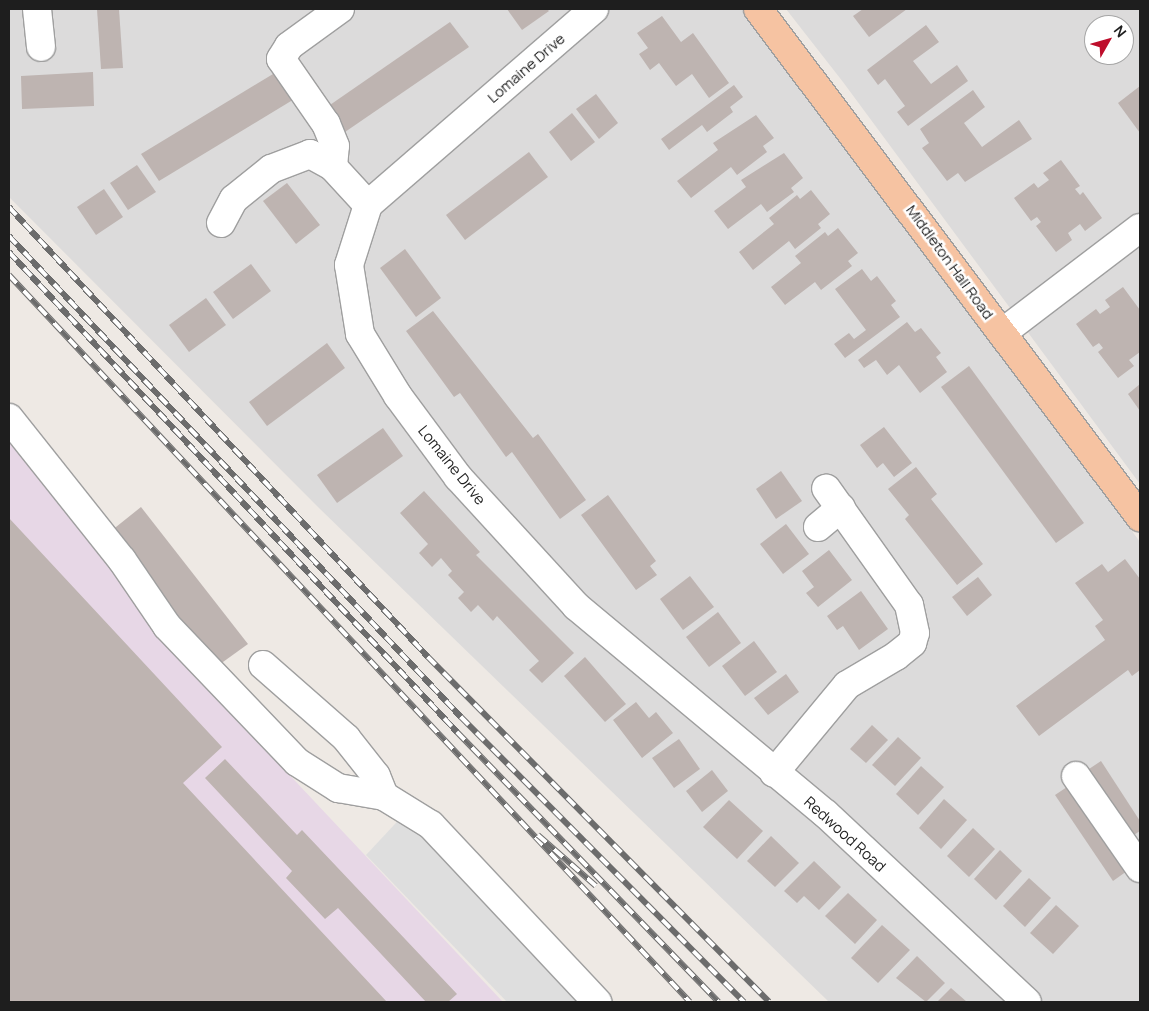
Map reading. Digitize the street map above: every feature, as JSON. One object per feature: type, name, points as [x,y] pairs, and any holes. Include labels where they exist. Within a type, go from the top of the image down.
[{"type":"main road","name":"Middleton Hall Road","points":[[758,9],[1140,518]]},
{"type":"street","points":[[36,9],[41,46]]},
{"type":"street","points":[[333,167],[335,146],[326,124],[281,59],[289,46],[340,9]]},
{"type":"street","name":"Lomaine Drive","points":[[594,9],[368,205],[349,266],[360,334],[398,396],[458,477],[576,606],[655,675]]},
{"type":"street","points":[[221,223],[234,199],[271,169],[310,154],[333,167],[368,205]]},
{"type":"street","points":[[1002,333],[1140,228]]},
{"type":"street","points":[[9,418],[122,560],[168,626],[259,723],[314,776],[338,788],[384,796],[431,825],[597,1002]]},
{"type":"street","points":[[774,773],[846,685],[896,656],[913,638],[909,605],[833,498],[818,527]]},
{"type":"street","points":[[264,665],[346,738],[376,776],[384,796]]},
{"type":"street","name":"Redwood Road","points":[[655,675],[826,814],[1028,1002]]},
{"type":"street","points":[[1076,776],[1140,868]]},
{"type":"shaded area","points":[[9,9],[741,9],[817,104],[1140,542],[1140,1002],[829,1002],[320,509],[9,197]]},
{"type":"shaded area","points":[[786,9],[1140,9],[1140,484],[843,82]]},
{"type":"shaded area","points":[[9,437],[173,651],[503,1002],[9,1002]]},
{"type":"shaded area","points":[[408,810],[585,1002],[507,1002],[366,855]]},
{"type":"building","points":[[97,9],[119,9],[123,68],[101,69]]},
{"type":"building","points":[[507,9],[547,9],[549,11],[522,30]]},
{"type":"building","points":[[863,9],[907,9],[869,37],[853,16]]},
{"type":"building","points":[[662,16],[681,42],[693,33],[729,83],[709,98],[692,74],[676,86],[659,63],[650,70],[639,54],[648,48],[637,33]]},
{"type":"building","points":[[450,22],[469,47],[345,132],[327,107]]},
{"type":"building","points":[[926,25],[939,42],[913,61],[931,84],[957,65],[968,81],[908,126],[897,112],[905,106],[885,79],[878,85],[867,70]]},
{"type":"building","points":[[278,71],[296,98],[159,181],[141,154]]},
{"type":"building","points":[[93,72],[94,106],[22,109],[21,76]]},
{"type":"building","points":[[734,85],[743,97],[730,107],[733,112],[707,132],[702,125],[669,150],[661,139]]},
{"type":"building","points":[[1140,86],[1140,133],[1118,103]]},
{"type":"building","points":[[973,90],[985,107],[964,123],[982,147],[1019,120],[1032,139],[965,182],[958,173],[947,181],[922,148],[929,143],[920,129]]},
{"type":"building","points":[[596,94],[618,123],[599,139],[576,109]]},
{"type":"building","points":[[572,113],[595,142],[571,161],[549,132]]},
{"type":"building","points":[[756,115],[774,138],[763,146],[767,152],[737,175],[731,167],[691,198],[677,181],[718,150],[713,143]]},
{"type":"building","points":[[529,152],[548,177],[465,240],[446,215]]},
{"type":"building","points":[[784,153],[803,178],[791,188],[794,192],[767,212],[761,204],[728,229],[714,211],[746,187],[741,180]]},
{"type":"building","points":[[1061,160],[1080,186],[1075,189],[1080,195],[1083,192],[1102,218],[1085,231],[1080,224],[1068,233],[1072,240],[1056,252],[1036,226],[1041,222],[1037,217],[1031,221],[1014,198],[1034,183],[1038,188],[1049,180],[1043,173]]},
{"type":"building","points":[[137,165],[156,192],[128,210],[110,183]]},
{"type":"building","points":[[287,183],[320,225],[296,244],[263,201]]},
{"type":"building","points":[[104,189],[123,217],[96,235],[77,207]]},
{"type":"building","points":[[811,190],[830,214],[818,224],[821,228],[795,249],[789,241],[753,270],[739,252],[774,224],[769,218],[797,195],[800,199]]},
{"type":"building","points":[[838,228],[858,253],[848,261],[852,266],[821,290],[815,282],[785,305],[771,287],[801,263],[795,256],[825,232],[828,236]]},
{"type":"building","points":[[405,249],[441,298],[416,317],[380,268]]},
{"type":"building","points":[[251,264],[271,291],[233,319],[213,292]]},
{"type":"building","points":[[862,269],[871,281],[877,276],[896,301],[891,305],[900,317],[845,358],[834,344],[849,333],[854,339],[866,330],[835,289]]},
{"type":"building","points":[[1123,287],[1140,310],[1140,352],[1129,360],[1134,366],[1118,378],[1098,352],[1103,348],[1099,343],[1093,347],[1076,324],[1096,309],[1100,314],[1110,307],[1105,300]]},
{"type":"building","points":[[206,298],[226,325],[189,352],[169,325]]},
{"type":"building","points":[[433,311],[533,438],[538,434],[586,500],[560,519],[512,452],[506,457],[460,393],[454,397],[406,331]]},
{"type":"building","points":[[907,322],[915,332],[921,328],[941,353],[936,357],[947,372],[920,393],[899,365],[887,375],[876,360],[864,368],[858,360]]},
{"type":"building","points":[[327,343],[345,368],[267,426],[249,402]]},
{"type":"building","points":[[969,366],[1084,523],[1056,543],[941,387]]},
{"type":"building","points":[[1140,384],[1140,411],[1128,394]]},
{"type":"building","points":[[884,427],[912,463],[894,477],[883,463],[877,468],[860,445]]},
{"type":"building","points":[[383,428],[403,456],[337,503],[317,475]]},
{"type":"building","points":[[916,467],[937,494],[931,499],[983,564],[957,585],[905,519],[909,515],[888,489]]},
{"type":"building","points":[[781,471],[802,501],[776,519],[756,489]]},
{"type":"building","points":[[424,491],[480,552],[476,555],[574,653],[542,683],[529,670],[539,661],[497,616],[493,621],[478,605],[471,612],[458,598],[464,592],[448,575],[452,571],[441,558],[432,567],[419,553],[428,544],[400,513]]},
{"type":"building","points":[[608,495],[656,561],[650,566],[657,575],[636,590],[581,515]]},
{"type":"building","points":[[141,507],[248,644],[216,667],[111,531]]},
{"type":"building","points":[[9,518],[222,747],[183,783],[387,1002],[9,1002]]},
{"type":"building","points":[[786,524],[809,554],[783,574],[760,544]]},
{"type":"building","points":[[829,550],[852,580],[818,607],[806,593],[814,587],[802,571]]},
{"type":"building","points":[[1125,559],[1140,579],[1140,670],[1132,676],[1128,670],[1039,736],[1016,706],[1105,640],[1095,626],[1103,620],[1075,583],[1102,564],[1108,572]]},
{"type":"building","points":[[690,576],[714,607],[683,630],[660,599]]},
{"type":"building","points":[[978,577],[992,595],[967,616],[952,597]]},
{"type":"building","points":[[861,591],[888,629],[859,650],[843,626],[837,630],[827,616]]},
{"type":"building","points":[[718,612],[741,643],[709,667],[686,637]]},
{"type":"building","points":[[754,641],[777,672],[745,696],[722,666]]},
{"type":"building","points":[[585,657],[626,704],[605,722],[564,676]]},
{"type":"building","points":[[786,674],[799,692],[768,715],[754,698]]},
{"type":"building","points":[[636,702],[649,718],[656,712],[673,733],[642,758],[613,720]]},
{"type":"building","points":[[872,725],[888,740],[866,763],[850,749]]},
{"type":"building","points":[[898,737],[921,758],[895,786],[872,765]]},
{"type":"building","points":[[679,739],[700,769],[674,788],[652,758]]},
{"type":"building","points":[[225,759],[297,835],[302,830],[457,994],[448,1002],[426,1002],[338,908],[325,919],[286,878],[292,871],[205,778]]},
{"type":"building","points":[[1101,761],[1140,821],[1140,831],[1129,838],[1086,771]]},
{"type":"building","points":[[921,766],[944,787],[918,815],[896,794]]},
{"type":"building","points":[[712,770],[728,791],[702,812],[686,791]]},
{"type":"building","points":[[1070,785],[1127,871],[1113,881],[1055,795]]},
{"type":"building","points":[[944,799],[967,820],[941,849],[919,828]]},
{"type":"building","points":[[729,800],[763,831],[737,859],[703,827]]},
{"type":"building","points":[[973,828],[995,849],[969,877],[947,856]]},
{"type":"building","points":[[771,836],[799,863],[775,887],[747,861]]},
{"type":"building","points":[[1000,850],[1022,871],[996,900],[974,879]]},
{"type":"building","points":[[814,861],[841,887],[819,910],[804,896],[797,903],[784,891]]},
{"type":"building","points":[[1029,878],[1051,898],[1025,927],[1003,906]]},
{"type":"building","points":[[848,893],[877,920],[855,944],[825,916]]},
{"type":"building","points":[[1056,905],[1079,926],[1053,954],[1030,933]]},
{"type":"building","points":[[882,925],[910,950],[878,983],[851,958]]},
{"type":"building","points":[[917,956],[945,983],[926,1002],[896,978]]},
{"type":"building","points":[[951,988],[967,1002],[937,1002]]},
{"type":"railway","points":[[9,207],[428,657],[769,1002]]},
{"type":"railway","points":[[9,236],[461,717],[744,1002]]},
{"type":"railway","points":[[9,252],[457,732],[719,1002]]},
{"type":"railway","points":[[9,275],[690,1002]]},
{"type":"railway","points":[[538,835],[596,886]]}]
